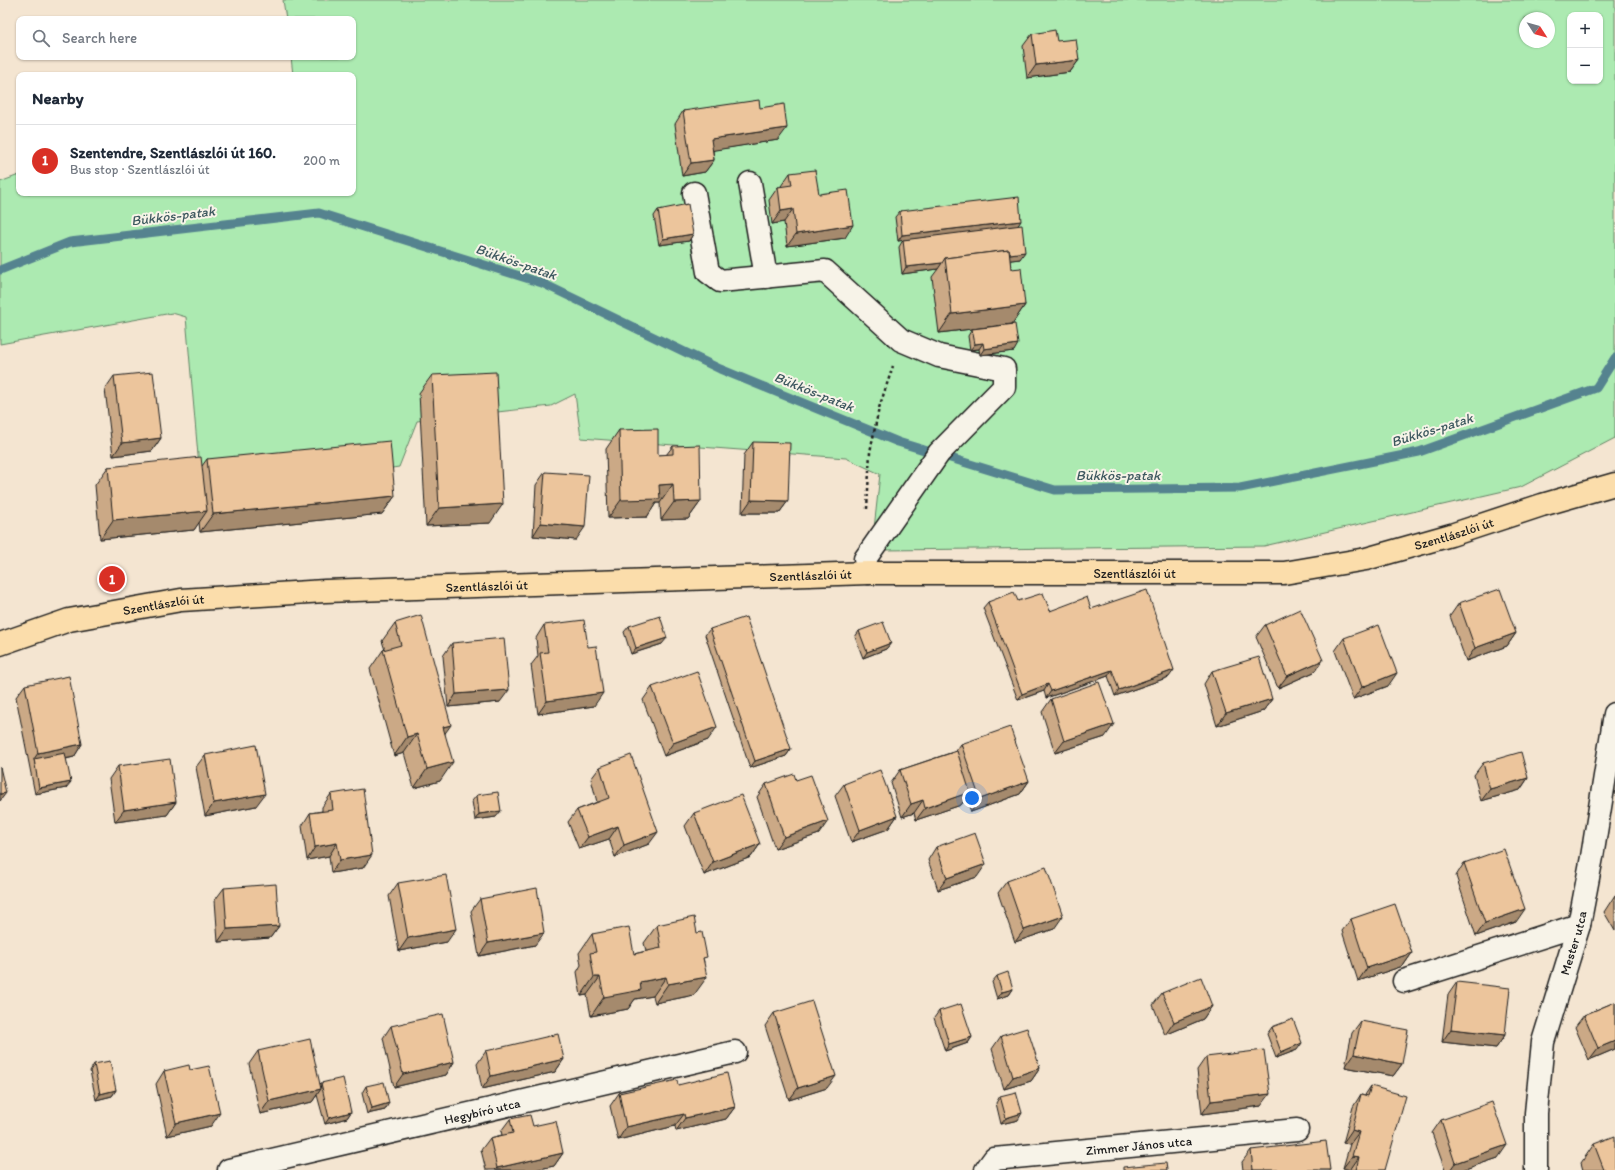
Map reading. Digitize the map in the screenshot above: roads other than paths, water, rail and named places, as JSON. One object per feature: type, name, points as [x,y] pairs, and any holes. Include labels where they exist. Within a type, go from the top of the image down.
[{"type":"main road","name":"Szentlászlói út","points":[[0,644],[69,620],[182,600],[325,591],[868,573],[1284,573],[1366,559],[1451,535],[1542,505],[1615,484]]},
{"type":"street","points":[[750,182],[766,277]]},
{"type":"street","points":[[694,193],[708,272],[720,281],[825,271],[901,340],[940,356],[1004,369],[1004,387],[939,453],[865,559],[868,573]]},
{"type":"street","name":"Mester utca","points":[[1536,1170],[1536,1113],[1543,1042],[1579,925],[1592,857],[1615,714]]},
{"type":"street","points":[[1404,981],[1579,925]]},
{"type":"street","name":"Hegybíró utca","points":[[229,1170],[735,1052]]},
{"type":"street","name":"Zimmer János utca","points":[[986,1169],[994,1158],[1297,1130]]},
{"type":"waterway","name":"Bükkös-patak","points":[[0,270],[70,242],[319,213],[542,283],[720,369],[898,442],[1055,490],[1240,488],[1419,452],[1596,388],[1615,358]]},
{"type":"place","name":"Szentendre, Szentlászlói út 160.","points":[[112,579]]}]
